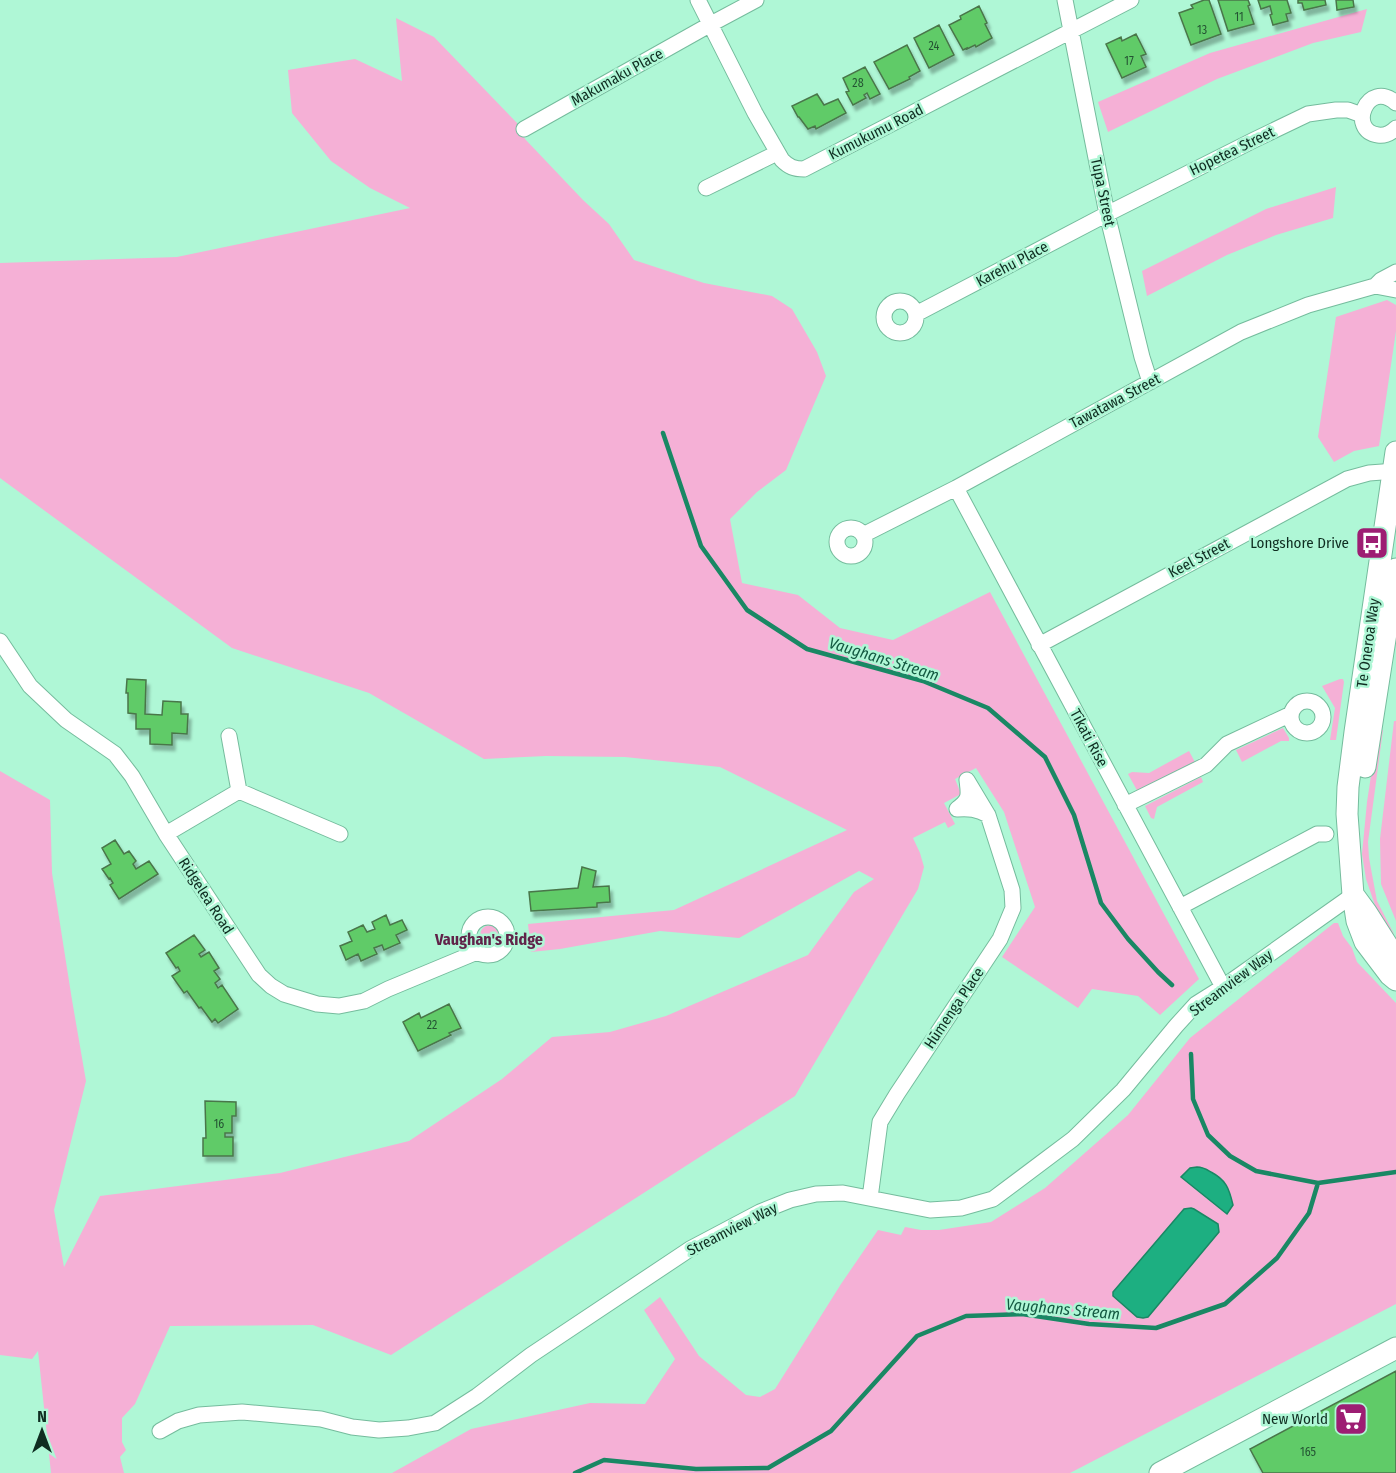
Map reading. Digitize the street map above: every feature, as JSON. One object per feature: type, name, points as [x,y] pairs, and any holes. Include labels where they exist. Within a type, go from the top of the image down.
[{"type":"street","name":"Kumukumu Road","points":[[698,0],[777,153],[788,166],[794,169],[804,169],[1131,0]]},
{"type":"street","name":"Makumaku Place","points":[[524,129],[756,0]]},
{"type":"street","name":"Tupa Street","points":[[1065,0],[1107,214],[1150,382]]},
{"type":"street","points":[[1396,103],[1388,98],[1374,98],[1363,109],[1362,115],[1364,125],[1373,133],[1388,134],[1396,128]]},
{"type":"street","name":"Hopetea Street","points":[[1107,214],[1308,114],[1348,110],[1362,115]]},
{"type":"street","points":[[706,188],[777,153]]},
{"type":"street","name":"Karehu Place","points":[[916,314],[1107,214]]},
{"type":"street","name":"Tawatawa Street","points":[[1375,286],[1380,280],[1396,272]]},
{"type":"street","name":"Tawatawa Street","points":[[863,535],[956,488],[1241,332],[1308,305],[1375,286],[1396,290]]},
{"type":"street","name":"Te Oneroa Way","points":[[1384,634],[1395,465]]},
{"type":"street","name":"Keel Street","points":[[1039,645],[1347,478],[1395,465]]},
{"type":"street","name":"Tīkati Rise","points":[[956,488],[1223,987]]},
{"type":"street","name":"Te Oneroa Way","points":[[1396,569],[1384,634],[1347,799],[1356,921],[1365,942],[1396,980]]},
{"type":"street","name":"Ridgelea Road","points":[[0,641],[30,686],[66,720],[115,754],[132,776],[166,834],[259,975],[271,986],[284,994],[317,1004],[339,1006],[364,1001],[477,952]]},
{"type":"street","points":[[1125,806],[1206,765],[1227,744],[1291,714]]},
{"type":"street","points":[[229,736],[239,791]]},
{"type":"street","points":[[166,834],[239,791]]},
{"type":"street","points":[[239,791],[340,834]]},
{"type":"street","name":"Hūmenga Place","points":[[870,1198],[880,1122],[1000,939],[1013,908],[1012,890],[988,815]]},
{"type":"street","points":[[1180,907],[1317,834],[1326,834]]},
{"type":"street","points":[[1353,895],[1396,959]]},
{"type":"street","name":"Streamview Way","points":[[160,1431],[178,1420],[199,1415],[242,1412],[321,1419],[379,1430],[435,1423],[690,1248],[750,1217],[790,1200],[816,1194],[843,1193],[930,1210],[961,1208],[993,1199],[1073,1139],[1123,1090],[1196,1004],[1353,895]]},
{"type":"street","points":[[1160,1473],[1396,1348]]},
{"type":"shaded area","points":[[1367,9],[1361,32],[1313,43],[1217,79],[1108,132],[1098,102],[1210,53]]},
{"type":"shaded area","points":[[396,18],[434,37],[517,123],[525,139],[609,224],[634,260],[704,283],[772,296],[792,309],[817,352],[826,376],[786,470],[757,492],[730,519],[742,583],[798,595],[840,628],[893,640],[990,592],[1199,979],[1160,1015],[1138,996],[1092,989],[1078,1008],[1002,957],[1035,907],[1004,812],[976,768],[955,779],[961,794],[944,803],[955,824],[948,828],[945,822],[913,838],[924,867],[918,889],[795,1096],[391,1355],[313,1325],[170,1326],[135,1404],[122,1418],[122,1442],[126,1450],[120,1457],[124,1473],[51,1473],[38,1351],[32,1359],[0,1355],[0,771],[50,800],[52,873],[86,1081],[54,1210],[64,1267],[100,1196],[280,1173],[409,1141],[502,1079],[552,1037],[610,1032],[666,1016],[808,955],[854,892],[874,879],[859,871],[739,938],[660,931],[531,952],[528,924],[674,910],[847,830],[720,767],[625,757],[546,756],[484,759],[369,693],[232,648],[0,478],[0,263],[177,257],[410,208],[370,188],[331,161],[292,113],[288,70],[355,59],[402,81]]},
{"type":"shaded area","points":[[1336,187],[1333,218],[1276,235],[1227,255],[1147,296],[1142,271],[1266,209]]},
{"type":"shaded area","points":[[1387,300],[1396,305],[1396,331],[1379,446],[1354,451],[1334,462],[1318,437],[1336,317]]},
{"type":"shaded area","points":[[1340,679],[1344,682],[1336,740],[1330,740],[1335,708],[1322,686]]},
{"type":"shaded area","points":[[1394,721],[1396,721],[1396,921],[1381,884],[1380,839]]},
{"type":"shaded area","points":[[1283,728],[1289,741],[1281,741],[1242,762],[1236,750]]},
{"type":"shaded area","points":[[1378,730],[1383,730],[1368,842],[1369,858],[1377,901],[1394,934],[1386,930],[1377,911],[1366,879],[1362,854]]},
{"type":"shaded area","points":[[1189,751],[1196,764],[1139,794],[1128,774],[1132,772],[1149,773]]},
{"type":"shaded area","points":[[1201,777],[1203,782],[1157,807],[1154,819],[1151,818],[1145,806]]},
{"type":"shaded area","points":[[1334,923],[1338,923],[1357,962],[1396,1003],[1396,1304],[1070,1473],[392,1473],[471,1429],[590,1403],[645,1404],[675,1359],[644,1310],[660,1297],[699,1356],[746,1395],[760,1397],[775,1389],[878,1230],[901,1235],[905,1227],[939,1230],[991,1222],[1045,1188],[1128,1115],[1190,1038]]},
{"type":"shaded area","points":[[490,925],[497,928],[500,935],[497,942],[490,945],[483,942],[480,935],[483,928]]},
{"type":"shaded area","points":[[1197,1167],[1216,1175],[1226,1185],[1233,1205],[1227,1214],[1181,1177],[1190,1168]]},
{"type":"shaded area","points":[[1191,1208],[1218,1224],[1219,1232],[1148,1317],[1137,1317],[1113,1296],[1113,1292],[1184,1209]]},
{"type":"building","points":[[1209,0],[1221,34],[1191,45],[1179,13],[1193,8],[1191,5]]},
{"type":"building","points":[[1218,0],[1248,0],[1254,24],[1228,31]]},
{"type":"building","points":[[1258,0],[1287,0],[1291,13],[1286,14],[1288,21],[1273,25],[1270,6],[1261,9]]},
{"type":"building","points":[[1298,0],[1325,0],[1326,5],[1304,10],[1302,3],[1298,3]]},
{"type":"building","points":[[1336,0],[1353,0],[1354,7],[1337,10]]},
{"type":"building","points":[[979,6],[992,38],[976,47],[975,45],[963,50],[949,25]]},
{"type":"building","points":[[939,25],[954,55],[929,68],[914,38]]},
{"type":"building","points":[[1136,34],[1146,54],[1141,56],[1146,67],[1122,78],[1106,44],[1121,37],[1122,41]]},
{"type":"building","points":[[907,45],[920,71],[909,77],[910,79],[889,89],[874,62]]},
{"type":"building","points":[[865,67],[880,94],[870,99],[867,93],[864,95],[866,98],[853,105],[846,92],[849,91],[843,78]]},
{"type":"building","points":[[817,94],[824,105],[838,99],[846,113],[816,129],[815,126],[808,129],[792,106]]},
{"type":"building","points":[[127,679],[146,680],[145,714],[162,715],[163,701],[181,702],[181,714],[188,714],[187,734],[172,733],[172,745],[150,744],[150,729],[136,729],[136,714],[128,713]]},
{"type":"building","points":[[115,840],[124,854],[129,851],[136,861],[133,864],[136,869],[149,861],[158,874],[119,899],[110,885],[113,883],[102,869],[111,864],[102,848]]},
{"type":"building","points":[[582,867],[596,871],[593,887],[609,886],[610,902],[597,903],[597,907],[531,911],[529,892],[578,888]]},
{"type":"building","points":[[386,915],[390,925],[402,920],[407,930],[396,935],[400,943],[384,950],[382,945],[374,948],[377,954],[361,961],[358,954],[346,960],[340,946],[352,941],[348,932],[363,925],[367,932],[375,929],[372,922]]},
{"type":"building","points":[[194,935],[205,950],[199,954],[201,957],[209,952],[219,968],[214,971],[220,979],[215,983],[218,988],[222,985],[238,1009],[218,1023],[215,1019],[212,1022],[187,991],[184,993],[172,976],[180,971],[166,953]]},
{"type":"building","points":[[449,1004],[461,1028],[418,1051],[403,1022],[419,1013],[421,1018]]},
{"type":"building","points":[[205,1101],[236,1102],[236,1116],[232,1116],[232,1133],[225,1133],[225,1137],[233,1137],[233,1156],[203,1156],[203,1138],[206,1138]]},
{"type":"building","name":"New World","points":[[1396,1371],[1396,1473],[1263,1473],[1250,1449]]},
{"type":"waterway","name":"Vaughans Stream","points":[[663,433],[701,546],[747,610],[807,649],[923,681],[988,708],[1045,757],[1074,815],[1101,903],[1128,939],[1172,985]]},
{"type":"waterway","points":[[1191,1054],[1193,1099],[1208,1135],[1230,1156],[1256,1171],[1318,1183],[1396,1172]]},
{"type":"waterway","name":"Vaughans Stream","points":[[575,1473],[604,1460],[696,1469],[768,1468],[831,1431],[917,1336],[966,1316],[1022,1314],[1089,1324],[1156,1328],[1225,1304],[1277,1258],[1309,1213],[1318,1183]]},
{"type":"place","name":"Longshore Drive","points":[[1372,543]]},
{"type":"place","name":"New World","points":[[1351,1419]]},
{"type":"district","name":"Vaughan's Ridge","points":[[489,939]]}]
